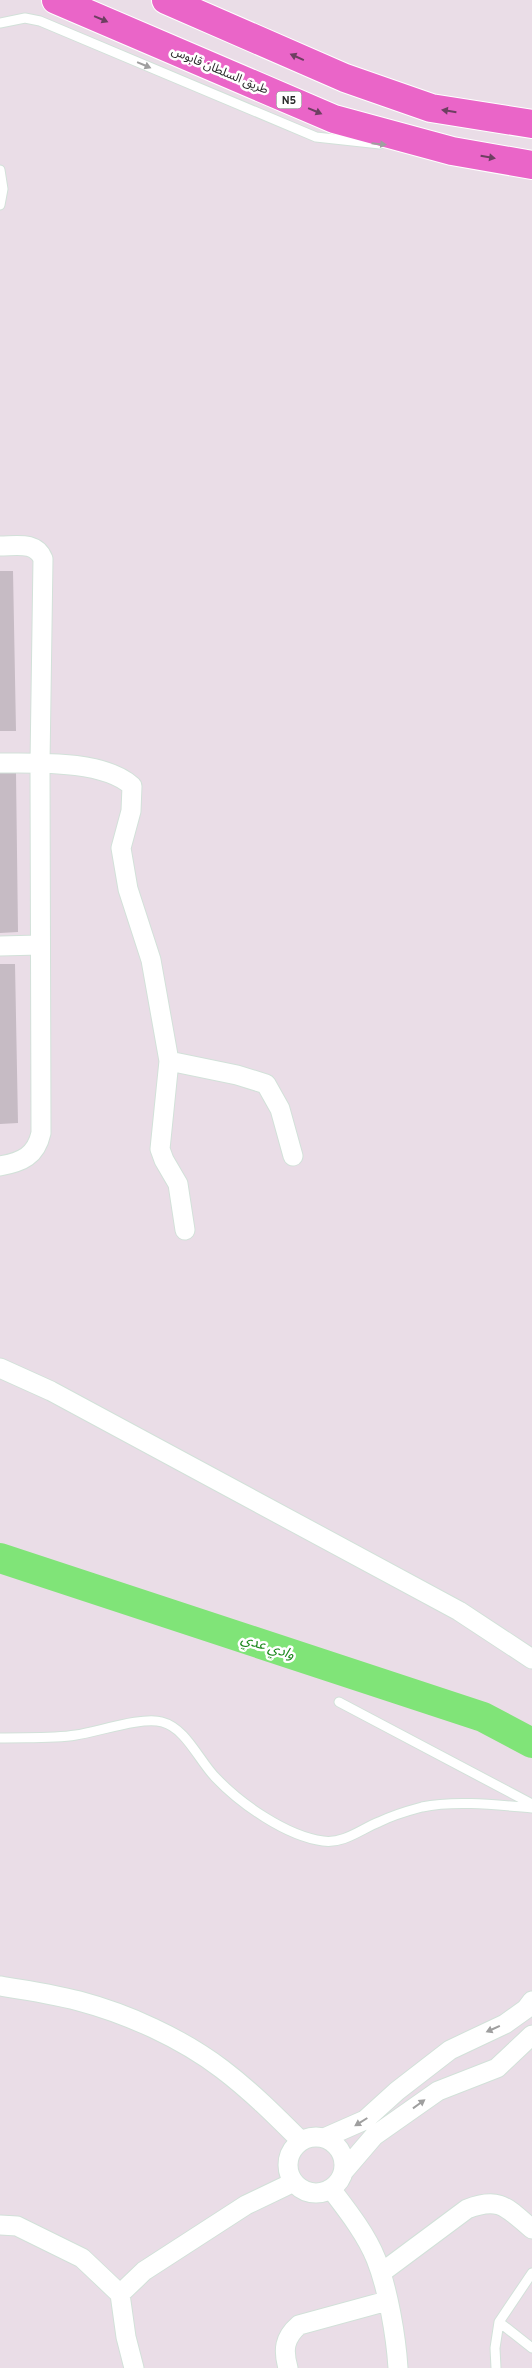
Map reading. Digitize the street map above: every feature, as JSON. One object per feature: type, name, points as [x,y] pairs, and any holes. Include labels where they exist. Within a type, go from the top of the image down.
[{"type":"highway","name":"طريق السلطان قابوس","points":[[56,0],[334,119],[452,151],[532,165]]},
{"type":"highway","points":[[166,0],[345,78],[431,108],[532,124]]},
{"type":"street","points":[[0,546],[33,547],[38,550],[43,560],[39,945],[41,1132],[39,1142],[27,1158],[0,1166]]},
{"type":"street","points":[[0,763],[40,762],[95,770],[122,777],[132,786],[131,811],[121,848],[128,889],[151,960],[169,1061],[160,1149],[178,1184],[186,1230]]},
{"type":"street","points":[[0,946],[39,945]]},
{"type":"street","points":[[169,1061],[237,1075],[266,1084],[280,1110],[293,1156]]},
{"type":"street","points":[[0,1368],[51,1391],[459,1611],[532,1659]]},
{"type":"street","points":[[0,1986],[79,2001],[136,2021],[178,2042],[222,2069],[260,2100],[301,2141]]},
{"type":"street","points":[[324,2138],[365,2120],[397,2091],[450,2050],[505,2024],[532,2001]]},
{"type":"street","points":[[344,2170],[374,2136],[382,2130],[438,2091],[497,2068],[532,2035]]},
{"type":"street","points":[[316,2137],[324,2138],[338,2146],[344,2162],[344,2170],[341,2178],[331,2189],[313,2193],[299,2187],[294,2182],[290,2175],[288,2160],[295,2146],[301,2141],[316,2137]]},
{"type":"street","points":[[120,2294],[144,2271],[246,2205],[294,2182]]},
{"type":"street","points":[[331,2189],[351,2215],[376,2258],[397,2346],[398,2368]]},
{"type":"street","points":[[381,2273],[467,2209],[481,2204],[492,2202],[503,2206],[532,2229]]},
{"type":"street","points":[[0,2225],[17,2226],[82,2258],[120,2294],[126,2337],[134,2368]]},
{"type":"street","points":[[288,2368],[284,2347],[290,2332],[299,2325],[387,2301]]},
{"type":"lane","points":[[0,24],[25,18],[40,21],[316,137],[452,151]]},
{"type":"lane","points":[[0,31],[16,20]]},
{"type":"lane","points":[[0,170],[3,189],[0,205]]},
{"type":"lane","points":[[339,1702],[532,1806]]},
{"type":"lane","points":[[0,1738],[75,1736],[145,1721],[160,1721],[173,1726],[216,1778],[261,1814],[293,1832],[324,1841],[341,1840],[400,1813],[425,1807],[532,1806]]},
{"type":"lane","points":[[496,2368],[498,2322],[532,2273]]},
{"type":"lane","points":[[498,2322],[532,2348]]},
{"type":"building","points":[[0,571],[13,571],[16,731],[0,731]]},
{"type":"building","points":[[0,773],[16,773],[18,932],[0,933]]},
{"type":"building","points":[[0,964],[15,964],[18,1123],[0,1124]]},
{"type":"waterway","name":"وادي عدي","points":[[0,1558],[483,1717],[532,1743]]}]
